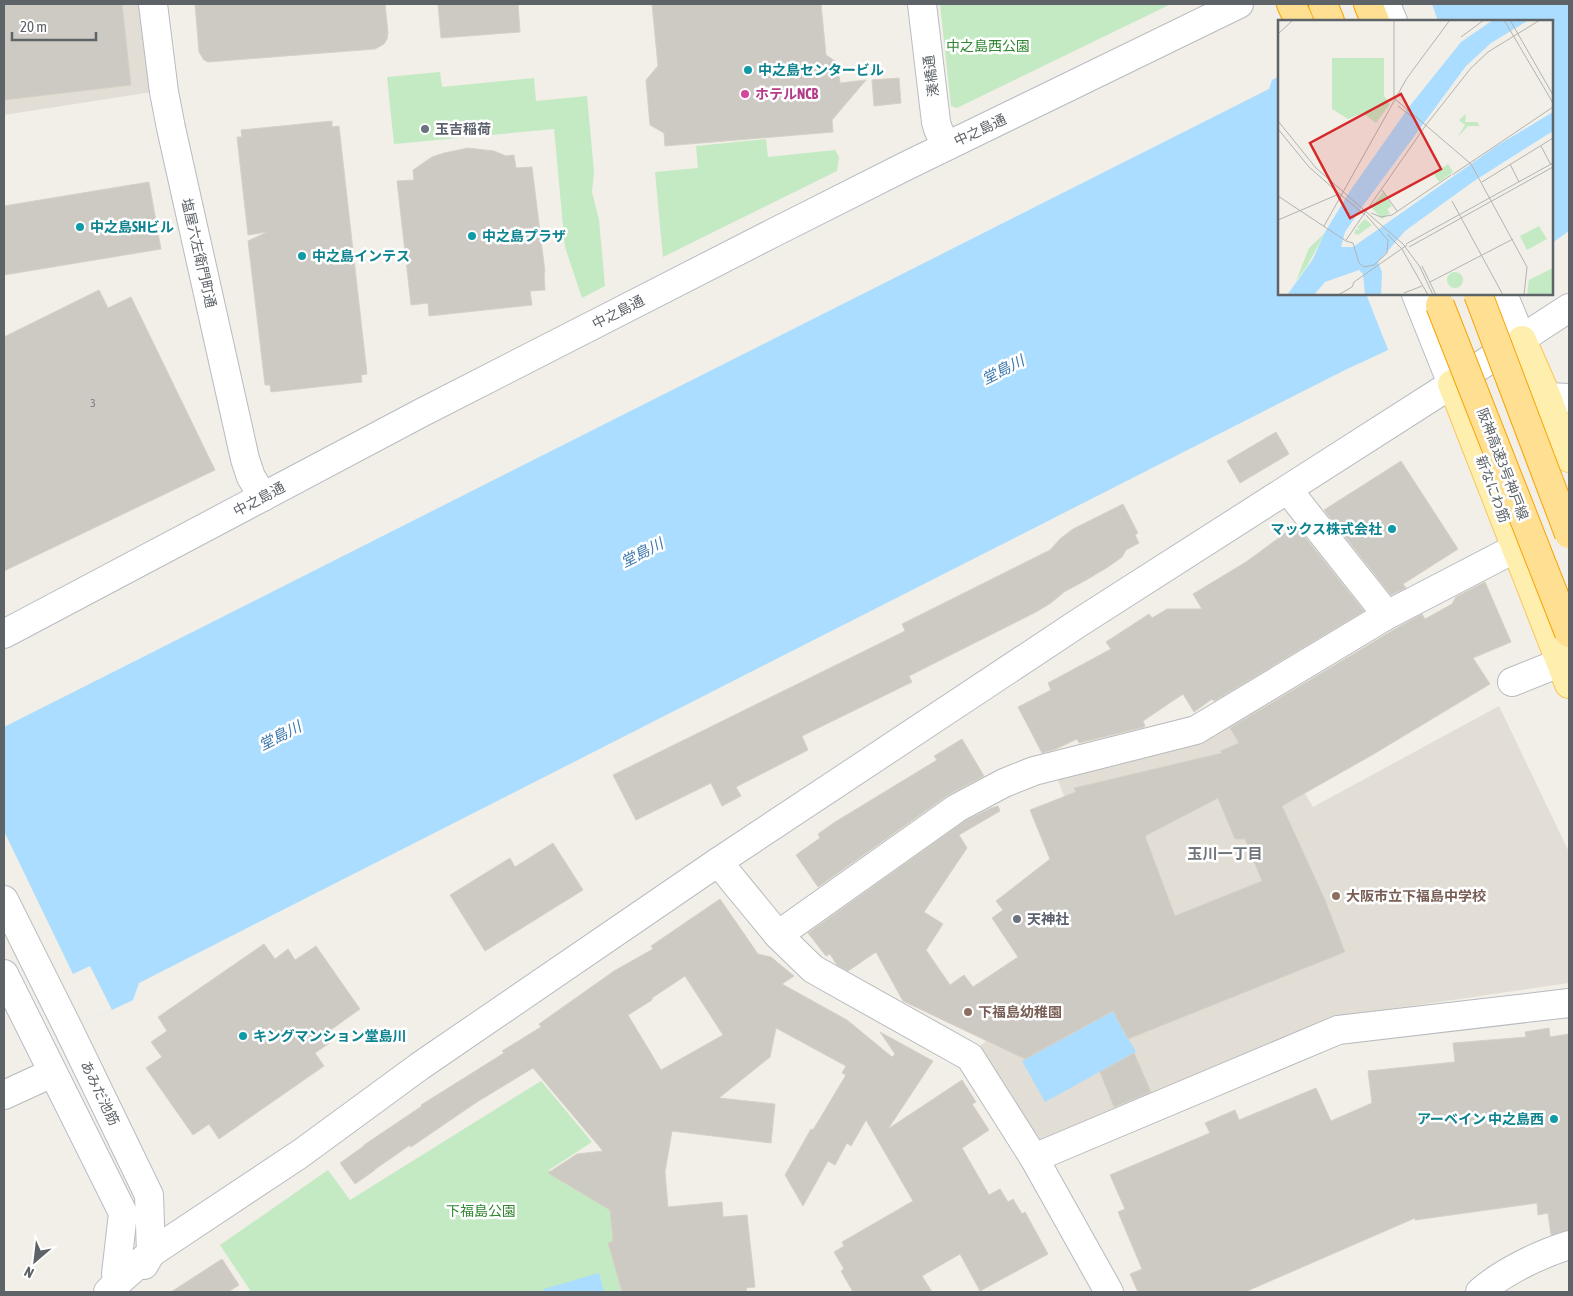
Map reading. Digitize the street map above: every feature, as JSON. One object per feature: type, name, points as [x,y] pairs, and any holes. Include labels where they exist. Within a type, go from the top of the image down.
[{"type":"highway","points":[[1291,4],[1299,20]]},
{"type":"highway","points":[[1323,4],[1330,20]]},
{"type":"highway","points":[[1368,4],[1375,20]]},
{"type":"highway","points":[[1478,295],[1569,534]]},
{"type":"highway","name":"阪神高速3号神戸線","points":[[1437,298],[1569,633]]},
{"type":"main road","points":[[1522,340],[1558,398],[1569,458]]},
{"type":"main road","name":"新なにわ筋","points":[[1452,384],[1565,673]]},
{"type":"street","name":"塩屋六左衛門町通","points":[[153,4],[164,92],[184,188],[245,459],[251,477],[263,497]]},
{"type":"street","name":"湊橋通","points":[[922,4],[936,122],[946,146]]},
{"type":"street","name":"中之島通","points":[[4,634],[438,404],[946,146],[1239,4]]},
{"type":"street","points":[[1300,4],[1307,20]]},
{"type":"street","points":[[1386,4],[1393,20]]},
{"type":"street","name":"新なにわ筋","points":[[1416,295],[1452,384]]},
{"type":"street","points":[[1505,298],[1522,340]]},
{"type":"street","points":[[87,1292],[115,1288],[138,1256],[151,1253],[300,1154],[420,1066],[718,862],[1080,622],[1522,340],[1569,308]]},
{"type":"street","points":[[1288,490],[1387,615]]},
{"type":"street","points":[[778,935],[957,808],[987,791],[1034,771],[1196,730],[1387,615],[1516,548]]},
{"type":"street","points":[[1512,682],[1565,673]]},
{"type":"street","points":[[718,862],[778,935],[812,969],[970,1057],[1034,1158],[1109,1292]]},
{"type":"street","name":"あみだ池筋","points":[[4,900],[70,1030],[149,1195],[151,1253]]},
{"type":"street","points":[[4,974],[52,1074],[123,1213],[115,1288]]},
{"type":"street","points":[[1034,1158],[1338,1030],[1569,1003]]},
{"type":"street","points":[[4,1095],[52,1074]]},
{"type":"street","points":[[115,1288],[139,1228],[146,1188]]},
{"type":"street","points":[[1480,1292],[1492,1282],[1548,1251],[1569,1245]]},
{"type":"shaded area","points":[[4,4],[141,4],[152,92],[4,115]]},
{"type":"shaded area","name":"大阪市立下福島中学校","points":[[1253,706],[1313,807],[1499,706],[1569,852],[1569,983],[1336,1017],[1038,1146],[980,1046],[1118,940],[1058,780],[1210,732]]},
{"type":"green space","name":"中之島西公園","points":[[940,4],[1171,4],[957,108],[951,106]]},
{"type":"green space","points":[[440,72],[442,87],[534,78],[536,101],[587,96],[594,172],[592,192],[599,220],[605,286],[582,298],[565,247],[554,129],[394,144],[387,77]]},
{"type":"green space","points":[[766,139],[768,157],[835,150],[839,157],[837,171],[663,257],[655,172],[698,168],[696,146]]},
{"type":"green space","name":"下福島公園","points":[[541,1081],[592,1142],[549,1170],[614,1210],[634,1292],[248,1292],[250,1290],[220,1245],[328,1170],[350,1200]]},
{"type":"water","points":[[1407,4],[1569,4],[1569,231],[1553,242],[1553,20],[1378,20]]},
{"type":"water","name":"堂島川","points":[[1278,77],[1278,295],[1471,295],[1386,351],[1345,370],[139,983],[133,1000],[4,1061],[4,727],[1269,89],[1272,80]]},
{"type":"water","points":[[1113,1011],[1136,1052],[1045,1102],[1022,1061]]},
{"type":"water","points":[[599,1273],[604,1292],[543,1292],[544,1289]]},
{"type":"pier","points":[[1402,4],[1432,4],[1438,20],[1374,20]]},
{"type":"pier","points":[[1366,295],[1475,295],[1474,296],[1389,352]]},
{"type":"pier","points":[[4,831],[73,974],[90,966],[112,1010],[4,1062]]},
{"type":"building","points":[[4,4],[122,4],[131,85],[4,100]]},
{"type":"building","points":[[195,4],[385,4],[388,33],[384,44],[375,49],[208,62],[204,60],[199,52]]},
{"type":"building","points":[[438,4],[518,4],[520,32],[441,38]]},
{"type":"building","name":"中之島センタービル","points":[[652,4],[821,4],[826,55],[838,63],[840,83],[866,80],[832,120],[833,132],[665,146],[664,133],[650,125],[646,80],[658,66]]},
{"type":"building","points":[[899,78],[901,103],[874,106],[872,80]]},
{"type":"building","name":"中之島インテス","points":[[332,121],[332,127],[339,126],[367,374],[361,375],[362,382],[271,392],[270,385],[265,385],[248,241],[267,232],[248,235],[237,137],[242,137],[241,130]]},
{"type":"building","name":"中之島プラザ","points":[[468,148],[494,151],[506,156],[514,155],[516,168],[532,167],[545,272],[545,290],[530,291],[532,305],[429,316],[428,303],[411,305],[397,181],[414,180],[413,170],[432,157]]},
{"type":"building","name":"中之島SHビル","points":[[149,182],[161,249],[4,275],[4,206]]},
{"type":"building","points":[[99,290],[108,308],[131,297],[215,470],[4,571],[4,337]]},
{"type":"building","points":[[1276,432],[1289,454],[1240,483],[1227,461]]},
{"type":"building","name":"マックス株式会社","points":[[1401,461],[1458,549],[1403,584],[1406,588],[1391,595],[1324,510]]},
{"type":"building","points":[[1123,504],[1138,533],[1135,535],[1139,543],[1126,550],[1122,557],[1108,567],[1064,592],[1036,612],[909,676],[912,682],[802,736],[808,750],[736,787],[741,796],[722,806],[711,783],[636,820],[613,775],[905,631],[902,624],[1050,550],[1073,529]]},
{"type":"building","points":[[1295,526],[1364,611],[1214,701],[1212,699],[1194,712],[1183,694],[1143,721],[1144,727],[1079,743],[1077,739],[1042,753],[1018,707],[1051,690],[1048,683],[1111,649],[1106,642],[1149,614],[1152,618],[1167,609],[1202,609],[1193,594],[1246,562]]},
{"type":"building","points":[[1485,582],[1511,642],[1473,658],[1490,684],[1372,755],[1282,806],[1325,900],[1345,952],[1128,1039],[1113,1011],[1025,1059],[903,1001],[876,952],[848,971],[837,965],[830,954],[826,956],[808,933],[965,821],[998,806],[1000,811],[959,835],[967,848],[924,912],[943,924],[926,950],[950,985],[964,975],[973,987],[1018,957],[992,918],[1003,910],[996,901],[1050,859],[1030,810],[1076,792],[1074,788],[1222,753],[1220,751],[1239,743],[1230,728],[1395,629],[1422,614],[1425,619],[1452,604],[1456,597]],"holes":[[[1218,798],[1235,839],[1245,839],[1262,881],[1175,916],[1145,836]]]},
{"type":"building","points":[[962,739],[984,776],[948,795],[818,887],[796,855],[820,838],[818,834],[835,822],[937,760],[934,756]]},
{"type":"building","points":[[553,843],[583,890],[485,951],[450,895],[510,858],[515,867]]},
{"type":"building","points":[[720,899],[758,954],[771,957],[794,976],[782,984],[847,1020],[892,1057],[895,1054],[880,1032],[933,1061],[888,1129],[962,1080],[976,1102],[972,1104],[989,1130],[962,1148],[989,1195],[1000,1189],[1008,1202],[1013,1199],[1022,1214],[1025,1212],[1048,1254],[980,1291],[960,1254],[922,1276],[932,1292],[853,1292],[841,1271],[844,1269],[834,1252],[844,1246],[842,1242],[913,1201],[866,1120],[851,1146],[847,1143],[835,1165],[828,1161],[803,1206],[785,1175],[811,1129],[813,1130],[846,1075],[842,1073],[846,1066],[776,1028],[770,1057],[719,1098],[775,1104],[771,1143],[672,1131],[665,1172],[668,1207],[722,1202],[723,1217],[747,1215],[755,1287],[746,1288],[747,1292],[622,1292],[608,1243],[613,1241],[610,1210],[548,1173],[577,1154],[603,1151],[533,1068],[477,1102],[411,1147],[410,1145],[355,1184],[340,1163],[421,1105],[504,1053],[502,1051],[541,1027],[539,1024],[614,971],[653,949],[651,946]],"holes":[[[685,976],[723,1035],[661,1070],[628,1015]]]},
{"type":"building","name":"キングマンション堂島川","points":[[264,944],[275,959],[288,949],[295,960],[316,946],[360,1009],[325,1034],[331,1042],[315,1053],[324,1066],[219,1139],[209,1124],[193,1135],[146,1068],[162,1057],[151,1042],[167,1031],[158,1017]]},
{"type":"building","points":[[1549,1028],[1550,1037],[1569,1034],[1569,1230],[1551,1235],[1548,1213],[1538,1215],[1537,1203],[1415,1220],[1415,1218],[1245,1292],[1138,1292],[1130,1274],[1142,1269],[1118,1212],[1125,1209],[1110,1175],[1210,1133],[1205,1123],[1235,1110],[1239,1120],[1316,1088],[1331,1121],[1372,1103],[1368,1071],[1455,1062],[1453,1043],[1526,1037],[1525,1032]]},
{"type":"building","points":[[1134,1053],[1151,1092],[1114,1107],[1100,1072]]},
{"type":"building","points":[[222,1259],[239,1285],[228,1292],[171,1292]]},
{"type":"place","name":"中之島センタービル","points":[[748,70]]},
{"type":"place","name":"ホテルNCB","points":[[745,94]]},
{"type":"place","name":"玉吉稲荷","points":[[425,129]]},
{"type":"place","name":"中之島SHビル","points":[[80,227]]},
{"type":"place","name":"中之島プラザ","points":[[472,236]]},
{"type":"place","name":"中之島インテス","points":[[302,256]]},
{"type":"place","name":"マックス株式会社","points":[[1392,529]]},
{"type":"place","name":"大阪市立下福島中学校","points":[[1336,896]]},
{"type":"place","name":"天神社","points":[[1017,919]]},
{"type":"place","name":"下福島幼稚園","points":[[968,1012]]},
{"type":"place","name":"キングマンション堂島川","points":[[243,1036]]},
{"type":"place","name":"アーベイン 中之島西","points":[[1554,1119]]},
{"type":"district","name":"玉川一丁目","points":[[1225,854]]}]
